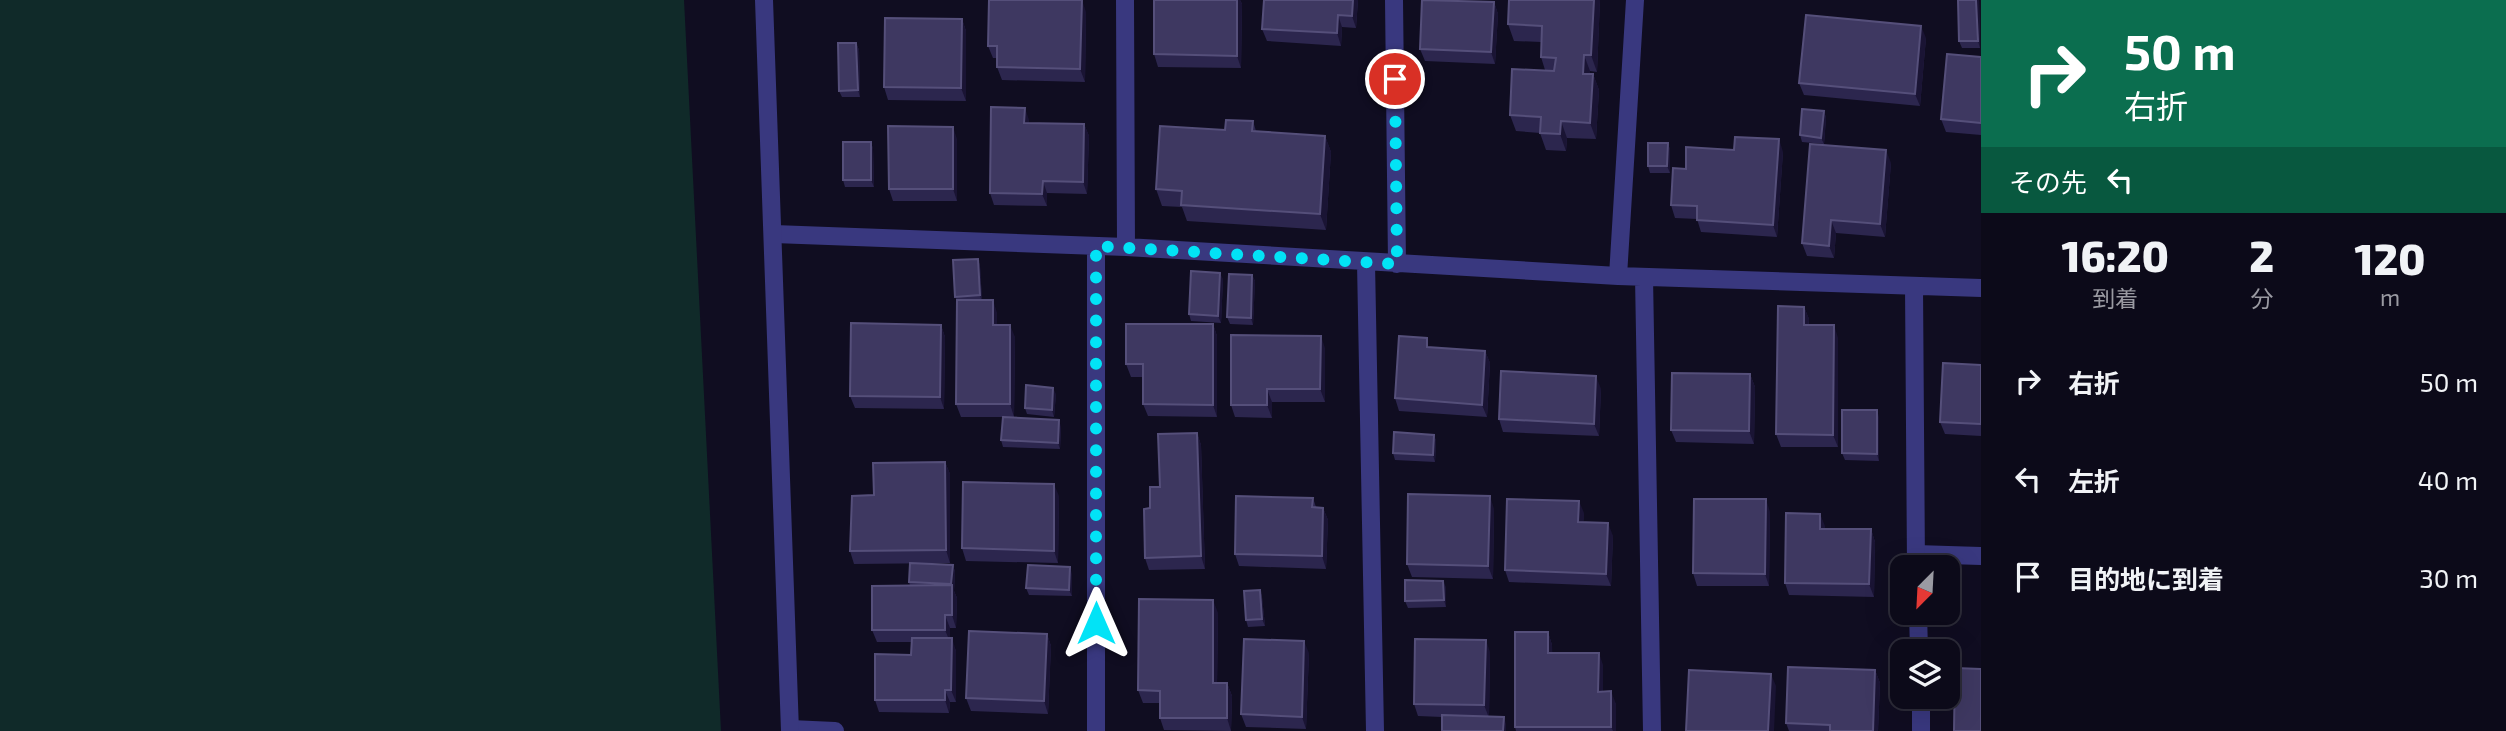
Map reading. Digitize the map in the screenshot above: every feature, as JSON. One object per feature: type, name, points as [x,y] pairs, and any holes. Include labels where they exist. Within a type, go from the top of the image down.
[{"type":"street","points":[[764,0],[790,730],[835,731]]},
{"type":"street","points":[[1125,0],[1126,247]]},
{"type":"street","points":[[1394,0],[1397,264]]},
{"type":"street","points":[[1618,276],[1635,0]]},
{"type":"street","points":[[774,234],[1126,247],[1618,276],[1981,288]]},
{"type":"street","points":[[1096,246],[1096,731]]},
{"type":"street","points":[[1366,263],[1375,731]]},
{"type":"street","points":[[1644,277],[1652,731]]},
{"type":"street","points":[[1914,286],[1916,555]]},
{"type":"street","points":[[1960,557],[1981,556]]},
{"type":"street","points":[[1921,709],[1921,731]]},
{"type":"green space","points":[[0,0],[684,0],[721,731],[0,731]]},
{"type":"building","points":[[989,0],[1082,0],[1080,69],[997,67],[997,46],[988,46]]},
{"type":"building","points":[[1154,0],[1237,0],[1237,56],[1154,54]]},
{"type":"building","points":[[1264,0],[1353,0],[1352,16],[1338,15],[1337,33],[1262,29]]},
{"type":"building","points":[[1422,0],[1494,2],[1491,52],[1420,49]]},
{"type":"building","points":[[1509,0],[1594,0],[1591,55],[1584,55],[1583,74],[1593,74],[1590,123],[1561,121],[1560,134],[1540,133],[1541,117],[1510,115],[1512,69],[1554,71],[1556,58],[1541,57],[1542,26],[1508,24]]},
{"type":"building","points":[[1958,0],[1976,0],[1978,41],[1959,41]]},
{"type":"building","points":[[1806,15],[1921,26],[1915,94],[1799,83]]},
{"type":"building","points":[[885,18],[962,19],[961,88],[884,87]]},
{"type":"building","points":[[838,43],[856,43],[858,90],[839,91]]},
{"type":"building","points":[[1947,54],[1981,57],[1981,123],[1941,119]]},
{"type":"building","points":[[991,107],[1025,108],[1024,123],[1084,124],[1083,182],[1043,181],[1042,194],[990,193]]},
{"type":"building","points":[[1802,109],[1824,111],[1821,138],[1800,135]]},
{"type":"building","points":[[1226,120],[1253,121],[1252,131],[1325,136],[1320,214],[1181,205],[1182,191],[1156,189],[1160,126],[1225,130]]},
{"type":"building","points":[[888,126],[953,127],[953,189],[889,189]]},
{"type":"building","points":[[1735,137],[1779,139],[1773,225],[1697,220],[1697,206],[1671,205],[1673,168],[1686,169],[1686,147],[1734,150]]},
{"type":"building","points":[[843,142],[871,142],[871,180],[843,180]]},
{"type":"building","points":[[1648,143],[1668,143],[1667,166],[1648,166]]},
{"type":"building","points":[[1810,144],[1886,150],[1880,224],[1831,220],[1829,246],[1802,243]]},
{"type":"building","points":[[978,259],[980,295],[955,297],[953,260]]},
{"type":"building","points":[[1191,271],[1220,273],[1218,316],[1189,314]]},
{"type":"building","points":[[1229,274],[1252,275],[1251,318],[1227,317]]},
{"type":"building","points":[[957,300],[993,300],[993,325],[1010,325],[1010,404],[956,404]]},
{"type":"building","points":[[1778,306],[1804,307],[1804,325],[1834,325],[1833,435],[1776,434]]},
{"type":"building","points":[[851,323],[941,325],[940,397],[850,396]]},
{"type":"building","points":[[1126,324],[1213,324],[1213,405],[1143,404],[1143,364],[1126,364]]},
{"type":"building","points":[[1231,335],[1321,336],[1320,389],[1267,389],[1267,405],[1231,405]]},
{"type":"building","points":[[1399,336],[1427,338],[1427,347],[1485,351],[1482,405],[1395,398]]},
{"type":"building","points":[[1943,363],[1981,365],[1981,424],[1940,422]]},
{"type":"building","points":[[1501,371],[1596,376],[1594,424],[1499,419]]},
{"type":"building","points":[[1672,373],[1750,374],[1749,431],[1671,430]]},
{"type":"building","points":[[1026,385],[1053,388],[1052,410],[1025,408]]},
{"type":"building","points":[[1842,410],[1877,410],[1877,454],[1842,453]]},
{"type":"building","points":[[1003,417],[1059,420],[1058,443],[1001,440]]},
{"type":"building","points":[[1394,432],[1434,435],[1433,455],[1393,453]]},
{"type":"building","points":[[1197,433],[1201,556],[1145,558],[1144,509],[1150,508],[1150,487],[1160,487],[1158,434]]},
{"type":"building","points":[[945,462],[946,550],[850,551],[852,496],[874,495],[873,463]]},
{"type":"building","points":[[963,482],[1054,484],[1054,551],[962,548]]},
{"type":"building","points":[[1408,494],[1490,496],[1488,566],[1407,564]]},
{"type":"building","points":[[1236,496],[1313,498],[1312,507],[1323,508],[1322,556],[1235,554]]},
{"type":"building","points":[[1507,499],[1579,501],[1578,522],[1608,523],[1606,574],[1505,570]]},
{"type":"building","points":[[1694,499],[1766,499],[1765,574],[1693,573]]},
{"type":"building","points":[[1786,513],[1820,514],[1820,529],[1871,529],[1869,584],[1785,583]]},
{"type":"building","points":[[910,563],[953,565],[951,584],[909,582]]},
{"type":"building","points":[[1028,565],[1070,567],[1069,590],[1026,588]]},
{"type":"building","points":[[1405,580],[1443,581],[1444,600],[1405,601]]},
{"type":"building","points":[[952,585],[952,615],[945,615],[945,630],[872,630],[872,586]]},
{"type":"building","points":[[1260,590],[1262,619],[1246,620],[1244,591]]},
{"type":"building","points":[[1139,599],[1213,600],[1213,683],[1227,683],[1227,718],[1160,718],[1160,691],[1138,690]]},
{"type":"building","points":[[969,631],[1047,634],[1044,701],[966,698]]},
{"type":"building","points":[[1515,632],[1548,632],[1548,653],[1599,653],[1598,692],[1611,691],[1611,727],[1515,727]]},
{"type":"building","points":[[912,638],[952,638],[951,690],[945,690],[945,700],[875,700],[875,654],[911,655]]},
{"type":"building","points":[[1244,639],[1304,641],[1302,717],[1241,714]]},
{"type":"building","points":[[1415,639],[1486,640],[1484,705],[1414,704]]},
{"type":"building","points":[[1788,667],[1875,670],[1873,731],[1830,731],[1830,725],[1786,723]]},
{"type":"building","points":[[1960,668],[1981,669],[1981,731],[1954,731],[1954,709],[1960,709]]},
{"type":"building","points":[[1689,670],[1771,674],[1768,731],[1686,731]]},
{"type":"building","points":[[1442,715],[1504,717],[1503,731],[1442,731]]},
{"type":"route","points":[[1096,623],[1096,246],[1397,264],[1395,79]]}]
